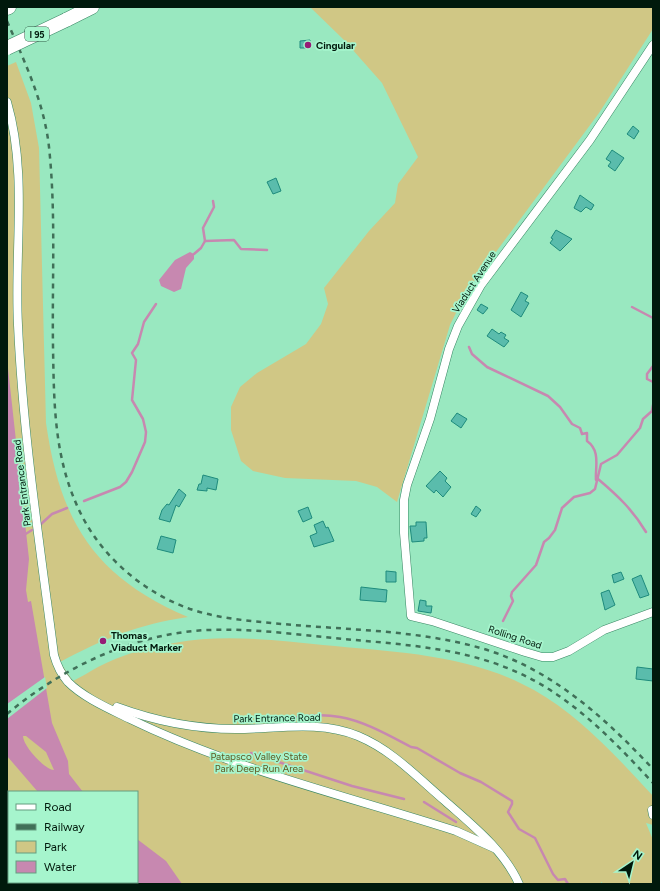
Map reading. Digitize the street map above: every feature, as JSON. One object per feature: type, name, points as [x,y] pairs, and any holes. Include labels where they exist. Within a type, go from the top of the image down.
[{"type":"highway","name":"I 95","points":[[7,48],[92,7]]},
{"type":"street","name":"Viaduct Avenue","points":[[411,616],[404,533],[404,500],[407,485],[430,419],[448,349],[458,326],[481,285],[590,140],[653,45]]},
{"type":"street","name":"Park Entrance Road","points":[[7,102],[14,130],[18,159],[17,287],[20,361],[31,476],[54,655],[57,665],[68,681],[94,699],[152,729],[206,751],[456,831],[494,848]]},
{"type":"street","name":"Rolling Road","points":[[411,616],[432,621],[542,657],[553,657],[569,651],[604,630],[653,612]]},
{"type":"street","name":"Park Entrance Road","points":[[94,699],[157,719],[212,728],[317,726],[341,730],[359,736],[376,745],[395,759],[466,820],[508,863],[518,884]]},
{"type":"green space","points":[[310,7],[653,7],[653,29],[599,113],[467,291],[450,325],[397,502],[377,487],[356,481],[285,478],[253,471],[241,461],[231,430],[231,407],[240,387],[257,373],[306,344],[321,324],[328,304],[324,288],[369,231],[395,203],[398,184],[418,157],[382,83],[344,40]]},
{"type":"green space","name":"Patapsco Valley State Park Deep Run Area","points":[[16,62],[31,103],[39,148],[46,423],[52,458],[61,489],[72,517],[87,542],[105,564],[128,584],[155,601],[188,617],[137,628],[91,646],[60,662],[73,681],[116,659],[145,649],[192,640],[229,638],[267,640],[405,653],[458,662],[510,678],[551,700],[567,712],[612,752],[653,796],[653,825],[646,823],[653,840],[653,884],[604,884],[601,882],[601,884],[88,884],[87,883],[138,883],[138,791],[8,791],[7,859],[7,66]]},
{"type":"water","points":[[190,252],[194,254],[194,259],[186,268],[181,289],[174,292],[161,286],[159,280],[175,260]]},
{"type":"water","points":[[7,359],[29,559],[26,590],[28,602],[31,601],[52,723],[68,761],[69,774],[82,791],[37,791],[7,756]],"holes":[[[23,736],[26,736],[46,752],[54,770],[45,766],[35,757],[27,746]]]},
{"type":"water","points":[[138,840],[166,861],[182,884],[126,883],[138,883]]},
{"type":"pier","points":[[45,677],[47,688],[7,719],[7,704]]},
{"type":"building","points":[[310,40],[310,48],[300,48],[300,41]]},
{"type":"building","points":[[633,126],[639,131],[634,139],[627,134]]},
{"type":"building","points":[[612,150],[624,158],[615,171],[608,166],[611,162],[606,159]]},
{"type":"building","points":[[276,178],[281,191],[273,194],[267,182]]},
{"type":"building","points":[[580,195],[594,205],[591,210],[586,207],[581,212],[574,208]]},
{"type":"building","points":[[556,230],[572,239],[560,251],[550,243]]},
{"type":"building","points":[[521,292],[528,296],[525,301],[529,303],[521,317],[511,310]]},
{"type":"building","points":[[481,304],[488,308],[483,314],[477,310]]},
{"type":"building","points":[[492,329],[499,334],[501,332],[506,335],[504,338],[509,341],[504,347],[487,336]]},
{"type":"building","points":[[457,413],[467,419],[461,428],[451,421]]},
{"type":"building","points":[[440,471],[447,478],[445,481],[451,487],[443,497],[436,490],[434,493],[426,486]]},
{"type":"building","points":[[203,475],[218,479],[216,490],[207,488],[207,491],[197,490],[199,484],[201,484]]},
{"type":"building","points":[[179,489],[186,495],[179,507],[176,505],[170,522],[159,519],[162,510],[167,504],[169,505]]},
{"type":"building","points":[[476,506],[481,510],[476,517],[471,514]]},
{"type":"building","points":[[308,507],[312,518],[303,522],[298,511]]},
{"type":"building","points":[[323,521],[326,528],[328,527],[334,541],[314,547],[310,536],[317,533],[314,525]]},
{"type":"building","points":[[416,522],[426,522],[427,538],[424,538],[424,541],[412,542],[410,526],[416,526]]},
{"type":"building","points":[[161,536],[176,540],[173,553],[157,549]]},
{"type":"building","points":[[386,571],[396,572],[396,582],[386,582]]},
{"type":"building","points":[[621,572],[624,579],[614,583],[612,575]]},
{"type":"building","points":[[641,575],[649,595],[640,598],[632,579]]},
{"type":"building","points":[[361,587],[387,590],[386,602],[360,600]]},
{"type":"building","points":[[609,590],[615,605],[605,610],[601,593]]},
{"type":"building","points":[[420,600],[426,601],[426,606],[432,606],[431,613],[418,611]]},
{"type":"building","points":[[637,667],[653,669],[653,681],[636,679]]},
{"type":"waterway","points":[[194,254],[201,248],[205,241],[203,228],[214,207],[213,201]]},
{"type":"waterway","points":[[205,241],[234,240],[241,249],[267,250]]},
{"type":"waterway","points":[[84,501],[120,487],[126,482],[145,442],[146,432],[143,419],[132,400],[136,360],[132,353],[138,344],[144,322],[156,304]]},
{"type":"waterway","points":[[632,307],[653,318]]},
{"type":"waterway","points":[[469,347],[472,354],[487,367],[548,396],[560,407],[572,424],[580,428],[582,434],[587,433],[587,441],[594,449],[596,454],[596,480]]},
{"type":"waterway","points":[[653,366],[647,374],[647,379],[653,382]]},
{"type":"waterway","points":[[503,621],[513,601],[511,596],[512,592],[536,565],[544,542],[555,530],[562,508],[574,497],[590,493],[595,489],[601,464],[617,455],[640,428],[643,419],[652,411],[653,405]]},
{"type":"waterway","points":[[598,479],[624,503],[646,532]]},
{"type":"waterway","points":[[41,524],[52,514],[67,508]]},
{"type":"waterway","points":[[24,535],[32,530]]},
{"type":"waterway","points":[[275,720],[315,715],[349,719],[377,729],[411,747],[417,748],[460,773],[481,782],[512,801],[508,812],[519,829],[535,838],[553,874],[558,880],[565,879],[568,884]]},
{"type":"waterway","points":[[251,753],[352,786],[404,799]]},
{"type":"waterway","points":[[424,802],[456,822]]},
{"type":"railway","points":[[7,21],[33,83],[43,114],[49,147],[53,222],[54,390],[57,433],[61,454],[66,475],[82,516],[91,532],[114,560],[127,573],[157,594],[190,609],[201,612],[247,621],[409,634],[460,643],[484,649],[509,658],[533,669],[555,683],[597,714],[653,769]]},
{"type":"railway","points":[[7,714],[52,681],[101,656],[154,638],[181,633],[208,630],[245,630],[417,646],[479,658],[519,673],[557,694],[591,721],[623,751],[653,783]]},
{"type":"place","name":"Cingular","points":[[308,45]]},
{"type":"place","name":"Thomas Viaduct Marker","points":[[103,641]]}]
